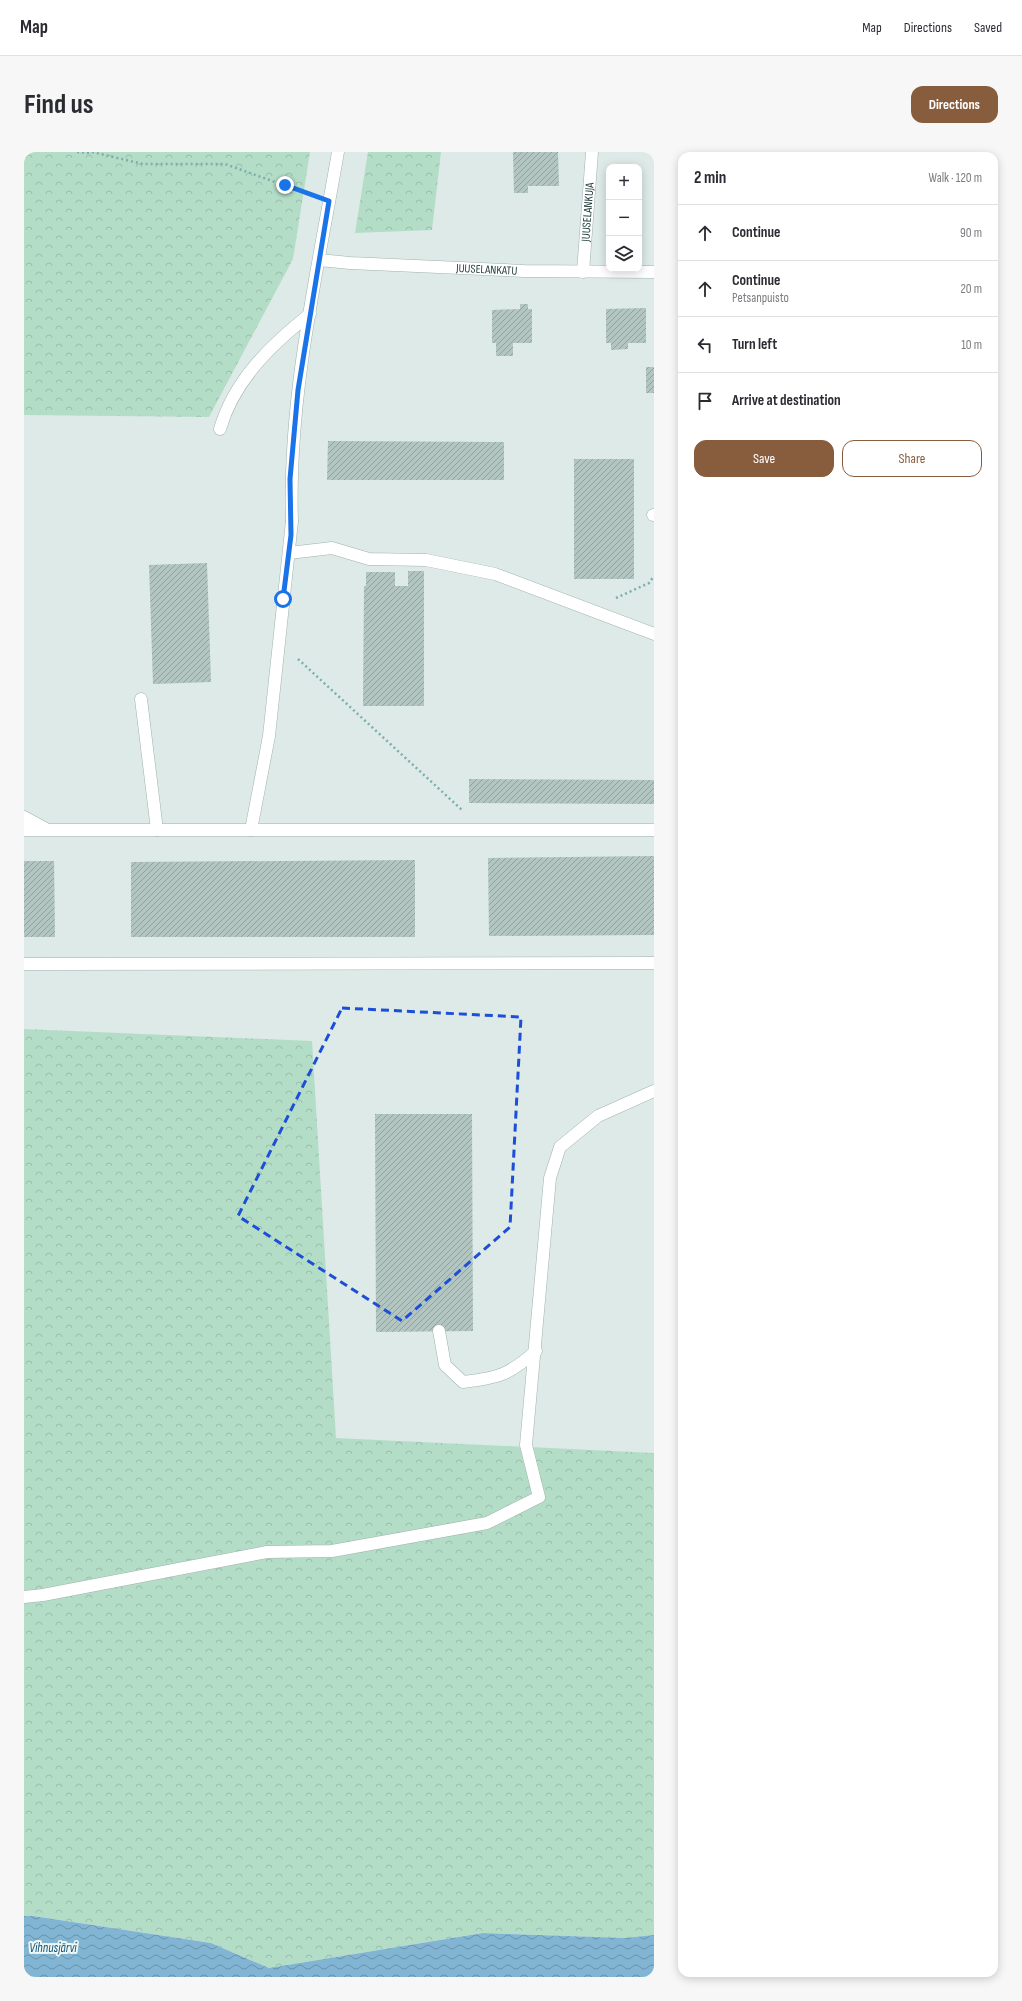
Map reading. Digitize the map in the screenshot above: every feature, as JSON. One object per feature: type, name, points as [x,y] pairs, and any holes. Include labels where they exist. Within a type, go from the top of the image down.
[{"type":"street","points":[[251,830],[267,756],[289,553],[292,521],[292,454],[298,390],[338,152]]},
{"type":"street","name":"JUUSELANKUJA","points":[[583,272],[592,152]]},
{"type":"street","name":"JUUSELANKATU","points":[[319,260],[350,264],[583,272],[654,272]]},
{"type":"street","points":[[220,429],[229,404],[246,377],[279,339],[310,314]]},
{"type":"street","points":[[289,553],[332,548],[369,559],[426,560],[495,574],[654,634]]},
{"type":"street","points":[[142,699],[157,830]]},
{"type":"street","points":[[24,817],[47,830]]},
{"type":"street","points":[[24,830],[654,830]]},
{"type":"street","points":[[24,964],[654,963]]},
{"type":"street","points":[[24,1597],[43,1595],[267,1552],[332,1551],[487,1523],[539,1497],[526,1445],[536,1351],[550,1178],[560,1147],[598,1116],[654,1091]]},
{"type":"street","points":[[439,1331],[445,1365],[463,1382],[491,1379],[516,1368],[536,1351]]},
{"type":"path","points":[[77,152],[92,152],[143,164],[225,164],[329,201]]},
{"type":"path","points":[[590,610],[649,583],[654,576]]},
{"type":"path","points":[[279,642],[451,799],[482,830]]},
{"type":"highlighted area","points":[[342,1008],[521,1017],[510,1227],[402,1321],[238,1216]]},
{"type":"green space","points":[[24,152],[310,152],[293,259],[209,417],[24,415]]},
{"type":"green space","points":[[368,152],[441,152],[432,230],[355,233]]},
{"type":"green space","points":[[24,1029],[312,1041],[336,1438],[654,1453],[654,1935],[625,1938],[483,1933],[269,1968],[211,1943],[33,1916],[24,1916]]},
{"type":"water","name":"Vihnusjärvi","points":[[24,1916],[33,1916],[211,1943],[269,1968],[483,1933],[625,1938],[654,1935],[654,1977],[24,1977]]},
{"type":"building","points":[[513,152],[558,152],[559,186],[528,186],[528,193],[514,193]]},
{"type":"building","points":[[520,304],[528,304],[528,309],[532,309],[532,343],[513,343],[513,356],[496,356],[496,343],[492,343],[492,310],[520,309]]},
{"type":"building","points":[[646,308],[646,343],[628,343],[628,349],[611,350],[611,343],[606,343],[606,309]]},
{"type":"building","points":[[646,367],[654,367],[654,393],[646,393]]},
{"type":"building","points":[[328,441],[504,442],[504,480],[327,480]]},
{"type":"building","points":[[574,459],[634,459],[634,579],[574,579]]},
{"type":"building","points":[[207,563],[211,682],[153,684],[149,565]]},
{"type":"building","points":[[408,571],[424,571],[424,706],[363,706],[364,586],[366,586],[366,572],[395,572],[395,586],[408,586]]},
{"type":"building","points":[[469,779],[654,780],[654,804],[469,803]]},
{"type":"building","points":[[654,856],[654,935],[489,936],[488,858]]},
{"type":"building","points":[[415,860],[415,937],[131,937],[131,862]]},
{"type":"building","points":[[24,861],[54,861],[55,937],[24,937]]},
{"type":"building","points":[[375,1114],[472,1114],[473,1331],[376,1332]]},
{"type":"route","points":[[283,599],[291,535],[292,521],[290,479],[298,390],[329,201],[285,185]]}]
